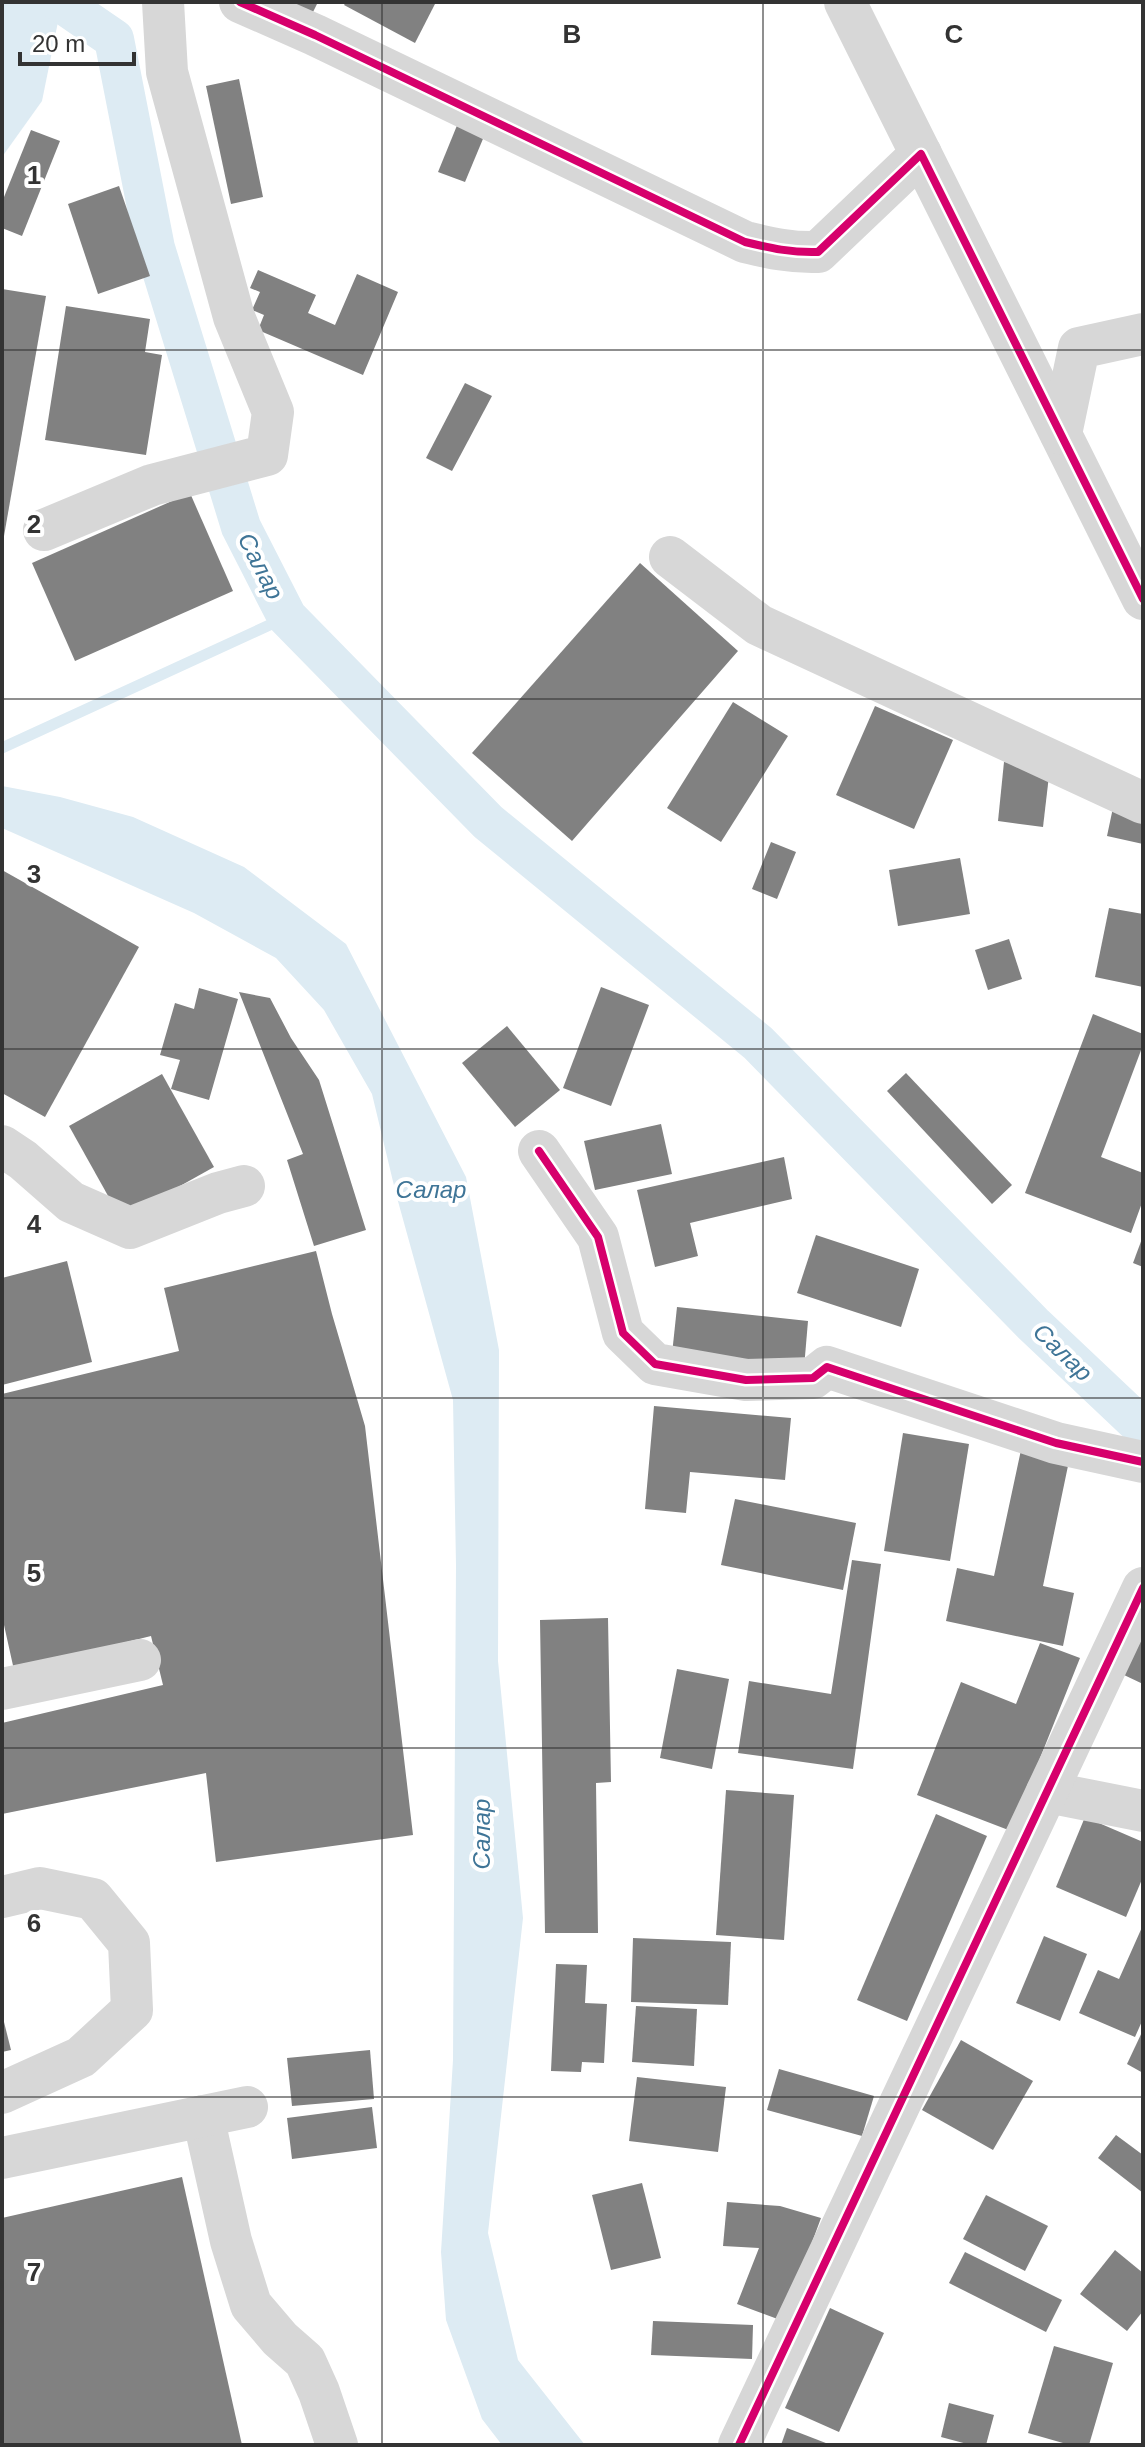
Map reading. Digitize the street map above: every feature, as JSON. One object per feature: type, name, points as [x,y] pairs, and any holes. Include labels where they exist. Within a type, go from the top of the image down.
[{"type":"street","points":[[44,530],[152,485],[267,455],[273,412],[234,317],[167,72],[163,2]]},
{"type":"street","points":[[240,2],[745,242],[778,250],[818,252],[921,154]]},
{"type":"street","points":[[845,2],[1143,599]]},
{"type":"street","points":[[1061,434],[1079,348],[1143,334]]},
{"type":"street","points":[[670,557],[759,625],[1143,803]]},
{"type":"street","points":[[2,1146],[71,1202],[130,1228],[218,1193],[244,1186]]},
{"type":"street","points":[[539,1151],[598,1237],[623,1333],[655,1364],[746,1380],[813,1378],[827,1367],[1056,1443],[1143,1462]]},
{"type":"street","points":[[739,2445],[1143,1588]]},
{"type":"street","points":[[2,1689],[140,1660]]},
{"type":"street","points":[[1047,1792],[1143,1811]]},
{"type":"street","points":[[2,1897],[40,1888],[93,1899],[129,1943],[132,2010],[81,2057],[2,2093]]},
{"type":"street","points":[[2,2158],[247,2107]]},
{"type":"street","points":[[203,2116],[231,2241],[251,2305],[280,2339],[305,2361],[337,2445]]},
{"type":"water","points":[[2,2],[62,2],[42,101],[2,157]]},
{"type":"water","name":"Салар","points":[[2,786],[60,797],[133,817],[244,867],[346,944],[466,1177],[499,1350],[498,1661],[523,1918],[488,2233],[518,2360],[585,2445],[502,2445],[482,2419],[446,2320],[441,2252],[453,2060],[456,1565],[453,1400],[372,1094],[324,1010],[276,958],[194,913],[2,828]]},
{"type":"building","points":[[269,2],[318,2],[308,22]]},
{"type":"building","points":[[346,2],[436,2],[415,43],[344,5]]},
{"type":"building","points":[[239,79],[263,197],[231,204],[206,86]]},
{"type":"building","points":[[458,123],[485,134],[465,182],[438,172]]},
{"type":"building","points":[[31,130],[60,141],[22,236],[2,228],[2,202]]},
{"type":"building","points":[[119,186],[150,276],[98,294],[68,204]]},
{"type":"building","points":[[258,270],[316,295],[308,313],[335,325],[357,274],[398,292],[363,375],[258,330],[264,315],[252,310],[260,292],[250,288]]},
{"type":"building","points":[[2,289],[46,296],[4,536],[2,536]]},
{"type":"building","points":[[66,306],[150,319],[145,352],[162,355],[146,455],[45,440]]},
{"type":"building","points":[[465,383],[492,396],[452,471],[426,458]]},
{"type":"building","points":[[190,493],[233,591],[75,661],[32,563]]},
{"type":"building","points":[[640,563],[738,651],[572,841],[472,753]]},
{"type":"building","points":[[733,702],[788,736],[721,842],[667,808]]},
{"type":"building","points":[[875,706],[953,740],[914,829],[836,795]]},
{"type":"building","points":[[1004,762],[1050,767],[1043,827],[998,821]]},
{"type":"building","points":[[1114,803],[1143,809],[1143,844],[1107,836]]},
{"type":"building","points":[[771,842],[796,852],[777,899],[752,889]]},
{"type":"building","points":[[960,858],[970,914],[898,926],[889,870]]},
{"type":"building","points":[[2,870],[139,947],[45,1117],[2,1093]]},
{"type":"building","points":[[1109,908],[1143,914],[1143,987],[1095,977]]},
{"type":"building","points":[[1009,939],[1022,979],[988,990],[975,950]]},
{"type":"building","points":[[601,987],[649,1005],[611,1106],[563,1088]]},
{"type":"building","points":[[199,988],[238,999],[209,1100],[171,1089],[180,1060],[160,1055],[175,1003],[194,1009]]},
{"type":"building","points":[[239,992],[270,998],[291,1038],[319,1080],[366,1230],[314,1246],[287,1160],[303,1154]]},
{"type":"building","points":[[1093,1014],[1143,1034],[1143,1045],[1101,1157],[1143,1173],[1143,1200],[1131,1233],[1025,1193]]},
{"type":"building","points":[[507,1026],[560,1090],[515,1127],[462,1063]]},
{"type":"building","points":[[906,1073],[1012,1185],[992,1204],[887,1091]]},
{"type":"building","points":[[162,1074],[214,1167],[121,1219],[69,1126]]},
{"type":"building","points":[[661,1124],[672,1174],[595,1190],[584,1141]]},
{"type":"building","points":[[784,1157],[792,1199],[690,1223],[698,1256],[655,1267],[637,1190]]},
{"type":"building","points":[[816,1235],[919,1269],[901,1327],[797,1293]]},
{"type":"building","points":[[1143,1236],[1143,1267],[1133,1263]]},
{"type":"building","points":[[316,1251],[365,1426],[413,1835],[216,1862],[206,1773],[2,1814],[2,1723],[163,1685],[151,1636],[14,1670],[2,1616],[2,1394],[179,1351],[164,1288]]},
{"type":"building","points":[[67,1261],[92,1362],[2,1385],[2,1278]]},
{"type":"building","points":[[677,1307],[808,1321],[804,1368],[672,1354]]},
{"type":"building","points":[[654,1406],[791,1418],[785,1480],[690,1472],[686,1513],[645,1509]]},
{"type":"building","points":[[903,1433],[969,1444],[950,1561],[884,1551]]},
{"type":"building","points":[[1021,1450],[1069,1461],[1043,1586],[1074,1593],[1063,1646],[946,1621],[957,1568],[994,1576]]},
{"type":"building","points":[[735,1499],[856,1523],[843,1590],[721,1565]]},
{"type":"building","points":[[852,1560],[881,1564],[853,1769],[738,1753],[749,1681],[831,1694]]},
{"type":"building","points":[[608,1618],[611,1782],[596,1783],[598,1933],[545,1933],[540,1620]]},
{"type":"building","points":[[1143,1634],[1143,1684],[1124,1675]]},
{"type":"building","points":[[1040,1643],[1080,1658],[1011,1831],[917,1795],[961,1682],[1016,1704]]},
{"type":"building","points":[[677,1669],[729,1679],[712,1769],[660,1758]]},
{"type":"building","points":[[726,1790],[794,1795],[784,1940],[716,1935]]},
{"type":"building","points":[[936,1814],[987,1836],[907,2021],[857,2000]]},
{"type":"building","points":[[1085,1817],[1143,1842],[1143,1877],[1126,1917],[1056,1887]]},
{"type":"building","points":[[1143,1925],[1143,2019],[1135,2037],[1079,2013],[1098,1970],[1119,1979]]},
{"type":"building","points":[[1044,1936],[1087,1954],[1060,2021],[1016,2003]]},
{"type":"building","points":[[633,1938],[731,1942],[728,2005],[631,2002]]},
{"type":"building","points":[[556,1964],[587,1965],[585,2003],[607,2004],[604,2063],[582,2062],[581,2072],[551,2071]]},
{"type":"building","points":[[636,2006],[697,2009],[694,2066],[632,2062]]},
{"type":"building","points":[[2,2014],[11,2050],[2,2052]]},
{"type":"building","points":[[1143,2030],[1143,2073],[1127,2064]]},
{"type":"building","points":[[961,2040],[1033,2081],[993,2150],[922,2110]]},
{"type":"building","points":[[370,2050],[374,2099],[292,2106],[287,2058]]},
{"type":"building","points":[[779,2069],[874,2096],[862,2136],[767,2110]]},
{"type":"building","points":[[637,2077],[726,2087],[718,2152],[629,2141]]},
{"type":"building","points":[[372,2107],[377,2148],[292,2159],[287,2118]]},
{"type":"building","points":[[1116,2135],[1143,2155],[1143,2193],[1098,2158]]},
{"type":"building","points":[[182,2177],[242,2445],[2,2445],[2,2218]]},
{"type":"building","points":[[642,2183],[661,2258],[611,2270],[592,2195]]},
{"type":"building","points":[[986,2195],[1048,2226],[1025,2271],[963,2239]]},
{"type":"building","points":[[727,2202],[780,2206],[821,2218],[783,2321],[737,2304],[759,2248],[723,2246]]},
{"type":"building","points":[[1115,2250],[1143,2273],[1143,2311],[1127,2331],[1080,2294]]},
{"type":"building","points":[[965,2252],[1062,2300],[1046,2332],[949,2283]]},
{"type":"building","points":[[830,2308],[884,2333],[839,2432],[785,2408]]},
{"type":"building","points":[[653,2321],[753,2325],[752,2359],[651,2355]]},
{"type":"building","points":[[1054,2346],[1113,2363],[1089,2445],[1070,2445],[1028,2433]]},
{"type":"building","points":[[949,2403],[994,2415],[986,2445],[971,2445],[941,2437]]},
{"type":"building","points":[[787,2428],[831,2445],[781,2445]]},
{"type":"waterway","name":"Салар","points":[[60,2],[114,39],[155,248],[241,527],[287,617],[488,822],[758,1043],[1033,1324],[1143,1428]]},
{"type":"waterway","points":[[2,748],[287,617]]},
{"type":"cycle path","points":[[240,2],[745,242],[790,251],[818,252],[921,154],[1143,599]]},
{"type":"cycle path","points":[[539,1151],[598,1237],[623,1333],[655,1364],[746,1380],[813,1378],[827,1367],[1056,1443],[1143,1462]]},
{"type":"cycle path","points":[[739,2445],[1143,1588]]}]
